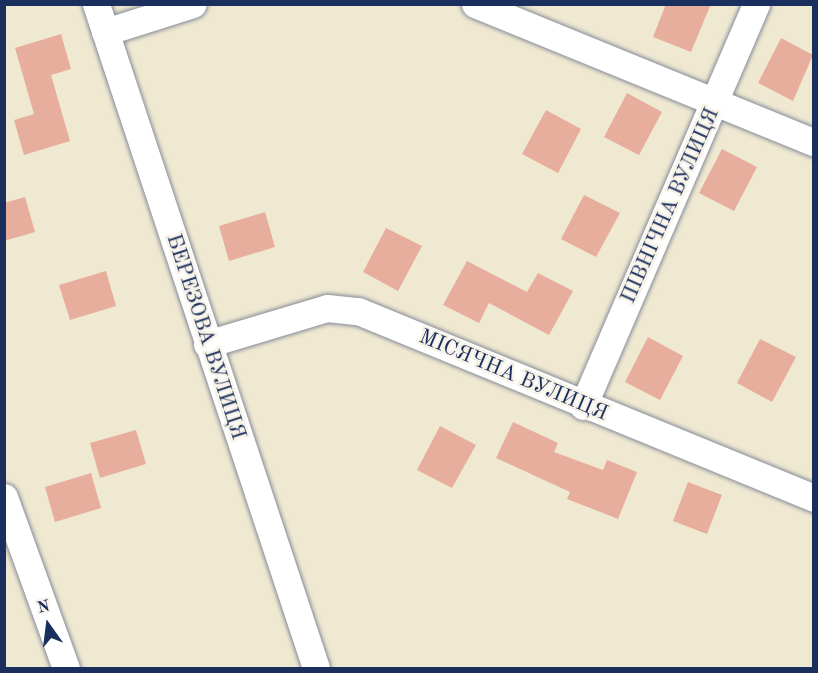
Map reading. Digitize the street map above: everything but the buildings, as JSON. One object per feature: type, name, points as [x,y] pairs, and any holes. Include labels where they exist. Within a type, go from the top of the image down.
[{"type":"street","name":"БЕРЕЗОВА ВУЛИЦЯ","points":[[96,4],[316,669]]},
{"type":"street","points":[[105,32],[194,4]]},
{"type":"street","points":[[475,4],[813,142]]},
{"type":"street","name":"ПІВНІЧНА ВУЛИЦЯ","points":[[583,406],[717,101],[756,4]]},
{"type":"street","name":"МІСЯЧНА ВУЛИЦЯ","points":[[207,344],[342,307],[813,498]]},
{"type":"street","points":[[4,497],[66,669]]}]
